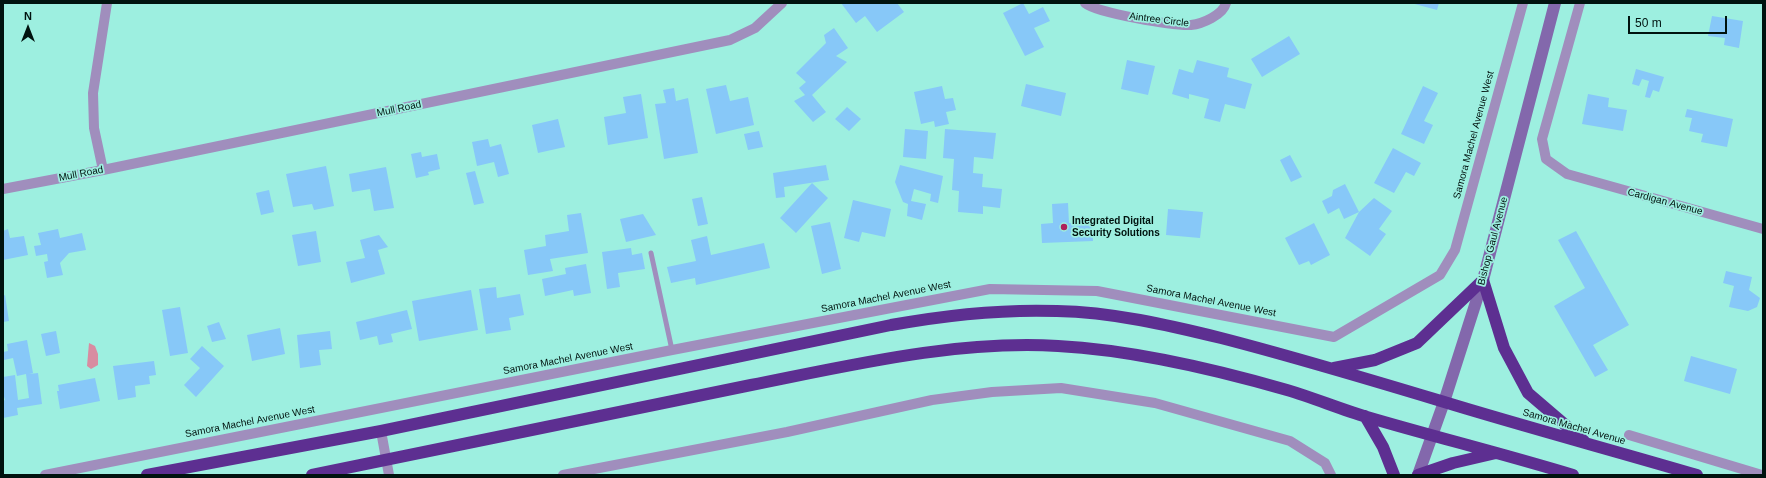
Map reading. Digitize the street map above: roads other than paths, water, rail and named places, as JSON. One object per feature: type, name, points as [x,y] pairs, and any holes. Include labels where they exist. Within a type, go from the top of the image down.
[{"type":"highway","points":[[1332,368],[1375,360],[1417,343],[1483,280],[1504,348],[1528,393],[1588,444]]},
{"type":"highway","points":[[147,475],[381,431],[891,325],[939,317],[989,313],[1059,311],[1145,321],[1270,350],[1444,402]]},
{"type":"highway","points":[[312,475],[609,413],[896,356],[1007,344],[1059,346],[1100,350],[1178,363],[1289,391],[1365,416],[1573,475]]},
{"type":"highway","name":"Samora Machel Avenue","points":[[1444,402],[1697,475]]},
{"type":"highway","points":[[1365,416],[1383,447],[1394,475]]},
{"type":"highway","points":[[1418,475],[1453,463],[1499,453]]},
{"type":"main road","name":"Bishop Gaul Avenue","points":[[1418,475],[1444,402],[1483,280],[1555,3]]},
{"type":"street","points":[[103,170],[94,128],[93,93],[107,3]]},
{"type":"street","name":"Mull Road","points":[[3,189],[103,170],[730,40],[755,28],[782,3]]},
{"type":"street","name":"Aintree Circle","points":[[1085,3],[1136,19],[1191,25],[1210,19],[1225,7],[1226,3]]},
{"type":"street","name":"Samora Machel Avenue West","points":[[45,475],[672,350],[990,289],[1097,291],[1334,337],[1440,275],[1455,250],[1523,3]]},
{"type":"street","name":"Cardigan Avenue","points":[[1580,3],[1542,138],[1546,159],[1567,174],[1763,229]]},
{"type":"street","points":[[563,475],[787,432],[932,400],[992,392],[1061,388],[1155,403],[1290,441],[1325,463],[1331,475]]},
{"type":"street","points":[[381,431],[389,475]]},
{"type":"street","points":[[1629,435],[1762,475]]},
{"type":"lane","points":[[651,253],[672,350]]},
{"type":"place","name":"Integrated Digital Security Solutions","points":[[1064,227]]}]
